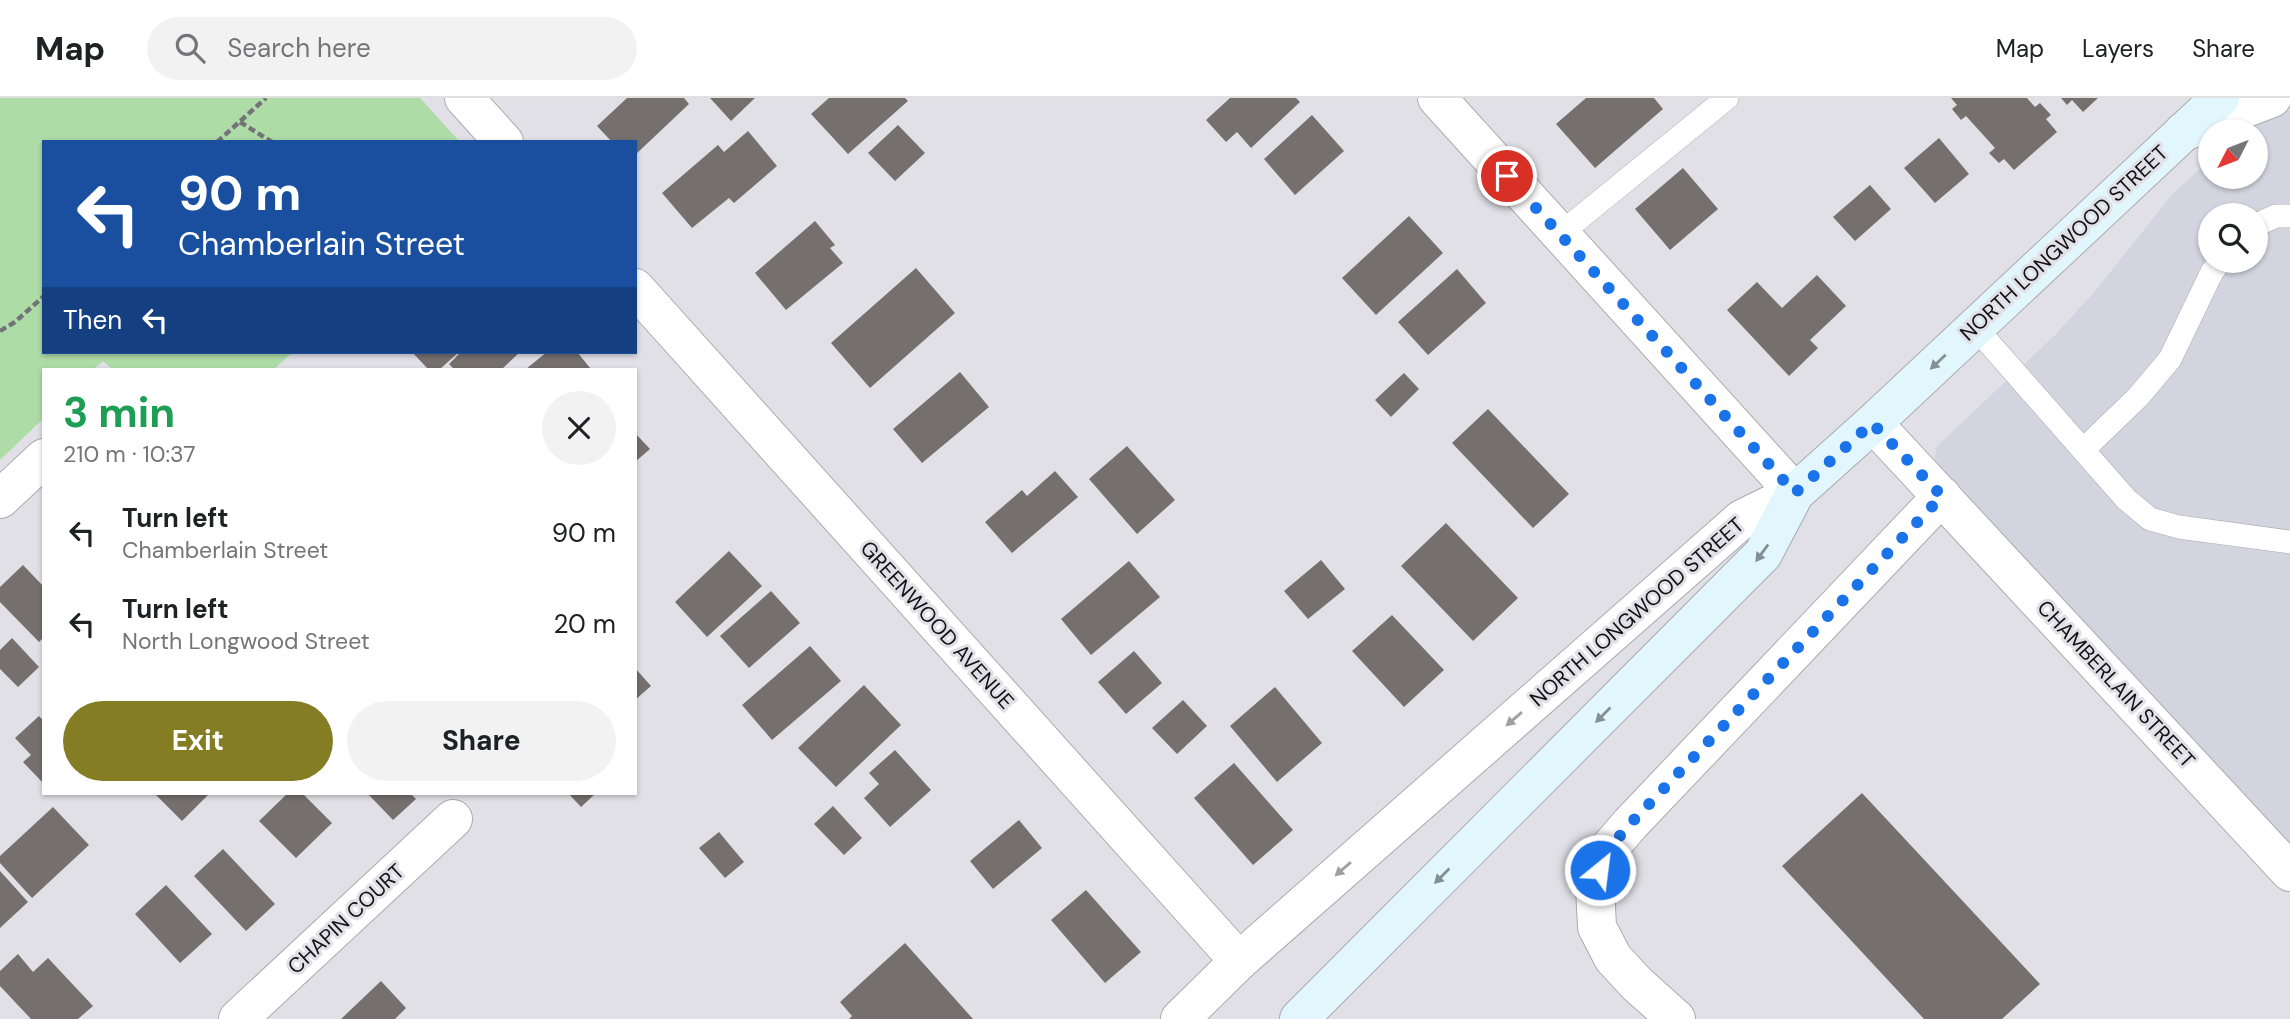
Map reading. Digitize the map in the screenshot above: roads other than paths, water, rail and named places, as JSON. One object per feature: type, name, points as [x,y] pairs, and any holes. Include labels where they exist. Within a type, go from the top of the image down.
[{"type":"main road","name":"NORTH LONGWOOD STREET","points":[[1795,493],[2220,98]]},
{"type":"main road","points":[[1299,1019],[1763,554],[1795,493]]},
{"type":"street","points":[[464,98],[502,140]]},
{"type":"street","points":[[1437,98],[1795,493]]},
{"type":"street","points":[[2183,132],[2272,98]]},
{"type":"street","name":"GREENWOOD AVENUE","points":[[637,291],[1239,961]]},
{"type":"street","name":"CHAMBERLAIN STREET","points":[[1872,423],[2290,873]]},
{"type":"street","points":[[0,499],[42,460]]},
{"type":"street","name":"NORTH LONGWOOD STREET","points":[[1180,1019],[1239,961],[1742,519],[1795,493]]},
{"type":"street","points":[[1676,1019],[1613,958],[1597,927],[1595,887],[1605,853],[1942,496]]},
{"type":"street","name":"CHAPIN COURT","points":[[238,1019],[453,819]]},
{"type":"lane","points":[[1560,234],[1727,98]]},
{"type":"lane","points":[[2268,220],[2276,216],[2290,216]]},
{"type":"lane","points":[[2083,450],[2138,397],[2170,359],[2212,273]]},
{"type":"lane","points":[[1975,327],[2126,499],[2150,519],[2179,527],[2290,542]]}]
